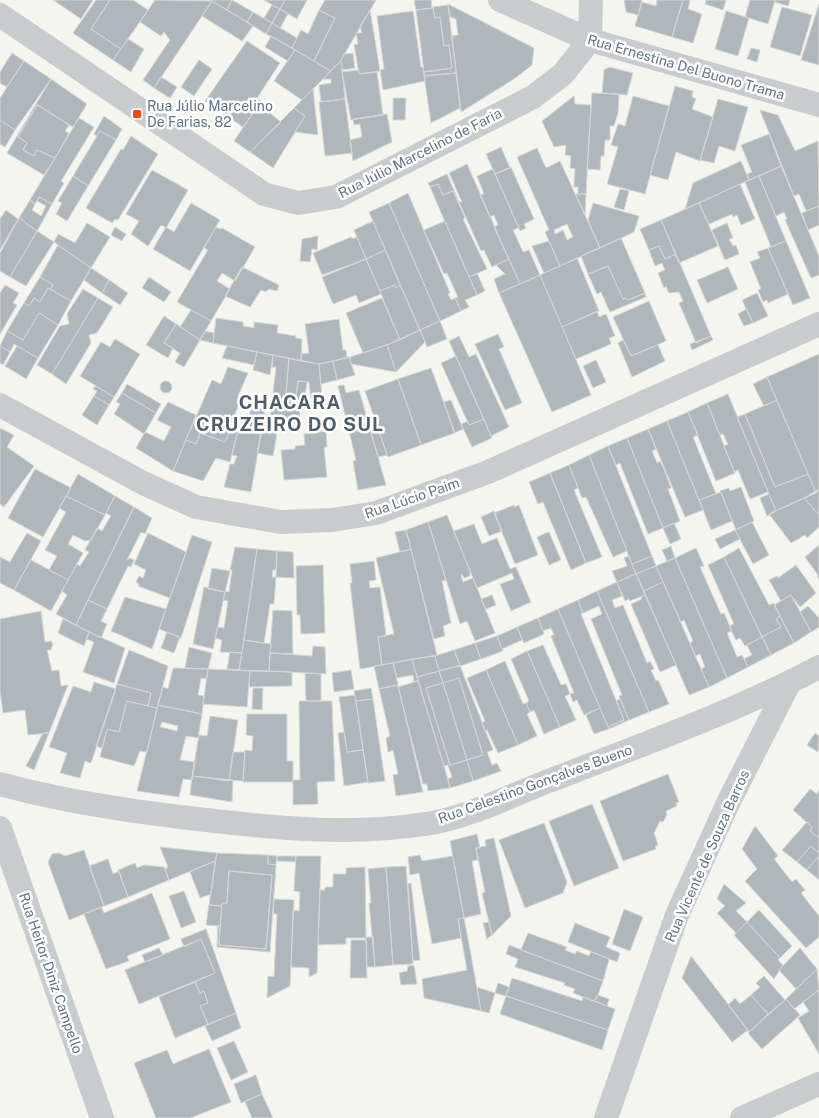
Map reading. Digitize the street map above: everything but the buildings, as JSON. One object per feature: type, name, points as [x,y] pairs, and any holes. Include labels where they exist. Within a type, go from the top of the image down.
[{"type":"street","name":"Rua Ernestina Del Buono Trama","points":[[500,0],[590,40],[819,105]]},
{"type":"street","points":[[590,40],[591,0]]},
{"type":"street","name":"Rua Júlio Marcelino de Faria","points":[[0,15],[264,194],[298,203],[336,197],[533,97],[563,74],[590,40]]},
{"type":"street","name":"Rua Lúcio Paim","points":[[0,405],[143,483],[196,507],[281,522],[332,520],[376,513],[488,472],[819,324]]},
{"type":"street","name":"Rua Celestino Gonçalves Bueno","points":[[0,784],[38,794],[151,814],[298,830],[380,829],[427,824],[467,812],[642,744],[789,683],[819,667]]},
{"type":"street","name":"Rua Vicente de Souza Barros","points":[[606,1118],[677,916],[729,801],[789,683]]},
{"type":"street","name":"Rua Heitor Diniz Campello","points":[[0,828],[102,1118]]},
{"type":"street","points":[[742,1118],[819,1084]]},
{"type":"place","name":"Rua Júlio Marcelino De Farias, 82","points":[[137,114]]},
{"type":"district","name":"CHACARA CRUZEIRO DO SUL","points":[[290,413]]}]
